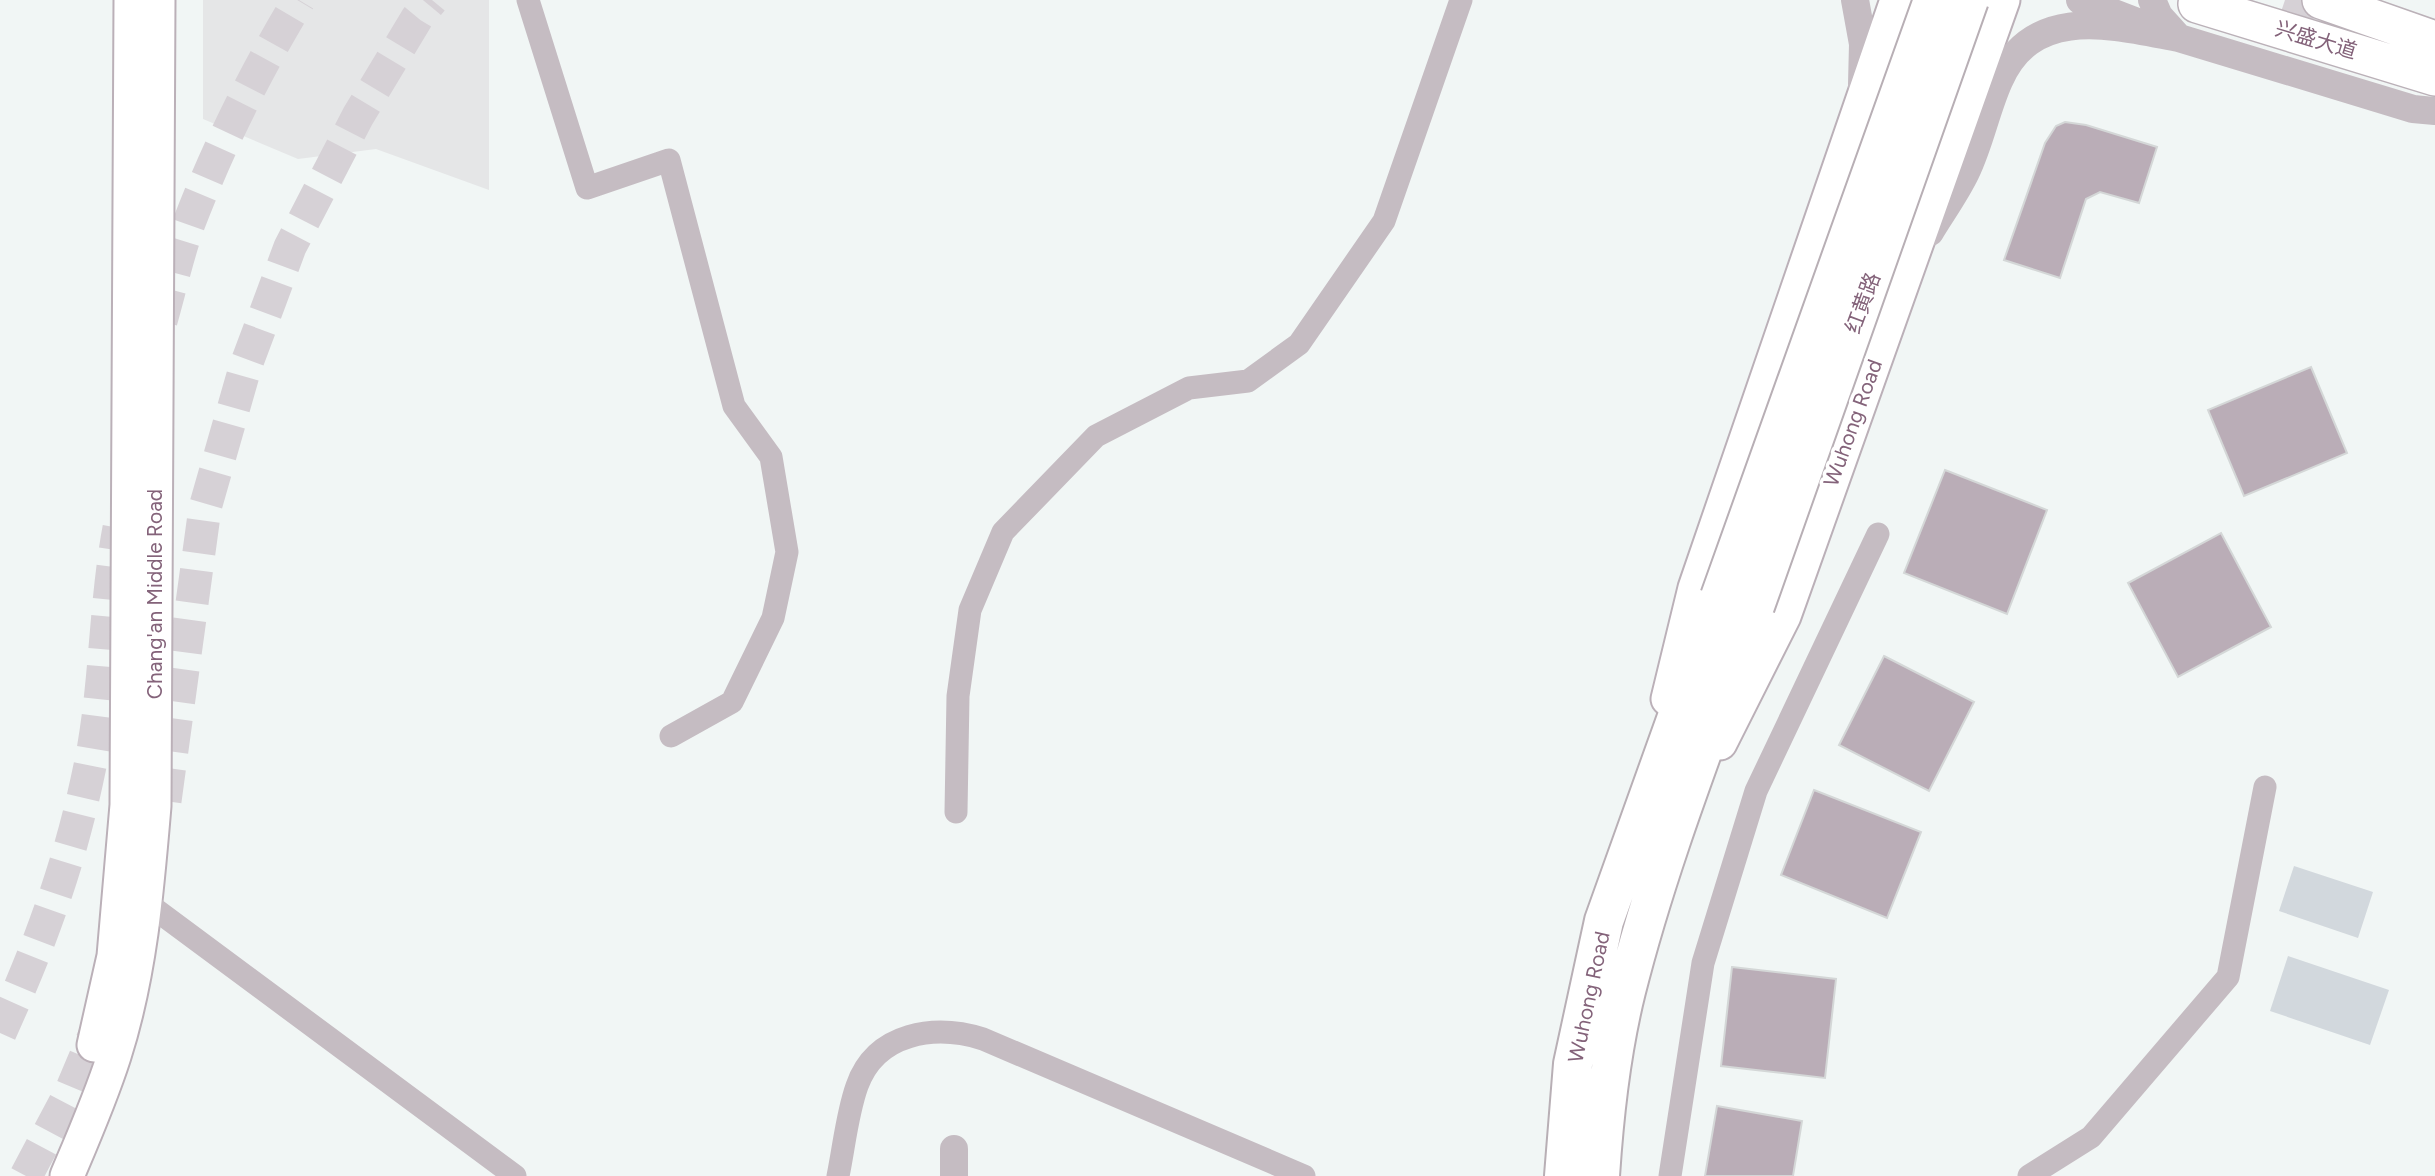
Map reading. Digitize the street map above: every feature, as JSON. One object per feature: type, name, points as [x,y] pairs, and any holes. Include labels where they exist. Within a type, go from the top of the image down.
[{"type":"highway","name":"红黄路","points":[[1737,601],[1933,0]]},
{"type":"highway","name":"红黄路","points":[[1737,601],[1969,0]]},
{"type":"highway","name":"Wuhong Road","points":[[1564,1176],[1573,1064],[1604,921],[1639,822],[1737,601]]},
{"type":"highway","name":"Wuhong Road","points":[[1600,1176],[1611,1072],[1625,994],[1643,927],[1675,833],[1737,601]]},
{"type":"main road","name":"Chang'an Middle Road","points":[[67,1176],[115,1053],[137,961],[127,791],[131,0]]},
{"type":"main road","name":"Chang'an Middle Road","points":[[43,1176],[92,1049],[114,956],[134,894],[154,806],[158,0]]},
{"type":"main road","name":"Wuhong Road","points":[[1639,822],[1695,588],[1897,0]]},
{"type":"main road","name":"Wuhong Road","points":[[1675,833],[1784,616],[2003,0]]},
{"type":"main road","name":"兴盛大道","points":[[2320,0],[2435,40]]},
{"type":"main road","name":"兴盛大道","points":[[2197,4],[2435,77]]},
{"type":"main road","points":[[1861,105],[1880,95],[1916,96],[1931,102],[1945,116],[1955,137]]},
{"type":"street","points":[[528,0],[587,188],[669,160],[734,406],[771,457],[787,552],[773,618],[732,702],[671,736]]},
{"type":"street","points":[[956,812],[958,696],[970,610],[1003,532],[1096,436],[1189,388],[1248,381],[1299,344],[1384,221],[1461,0]]},
{"type":"street","points":[[1855,0],[1863,44],[1861,105]]},
{"type":"street","points":[[2080,0],[2179,38],[2413,108],[2435,111]]},
{"type":"street","points":[[2152,0],[2159,16],[2179,38]]},
{"type":"street","points":[[1907,272],[1966,172],[2000,79],[2016,54],[2034,38],[2058,28],[2088,24],[2179,38]]},
{"type":"street","points":[[1670,1176],[1703,962],[1756,791],[1878,534]]},
{"type":"street","points":[[2029,1176],[2091,1137],[2228,977],[2265,787]]},
{"type":"street","points":[[134,894],[516,1176]]},
{"type":"street","points":[[838,1176],[857,1086],[868,1066],[898,1041],[917,1032],[937,1030],[959,1031],[983,1039],[1304,1176]]},
{"type":"shaded area","points":[[203,0],[489,0],[489,190],[376,149],[298,159],[203,119]]},
{"type":"shaded area","points":[[2294,866],[2373,892],[2358,938],[2279,911]]},
{"type":"shaded area","points":[[2288,956],[2389,990],[2370,1045],[2270,1011]]},
{"type":"building","points":[[2065,122],[2086,125],[2157,147],[2139,203],[2100,192],[2086,199],[2060,278],[2004,260],[2045,143],[2056,126]]},
{"type":"building","points":[[2311,367],[2347,453],[2244,496],[2208,410]]},
{"type":"building","points":[[1945,470],[2047,510],[2007,614],[1904,573]]},
{"type":"building","points":[[2221,533],[2271,627],[2178,677],[2128,583]]},
{"type":"building","points":[[1884,656],[1974,702],[1929,791],[1839,745]]},
{"type":"building","points":[[1814,790],[1921,832],[1887,918],[1781,875]]},
{"type":"building","points":[[1732,967],[1836,979],[1825,1078],[1721,1066]]},
{"type":"building","points":[[1717,1106],[1802,1121],[1793,1176],[1705,1176]]},
{"type":"tunnel","points":[[161,321],[185,235],[213,165],[253,81],[299,0]]},
{"type":"tunnel","points":[[165,801],[205,508],[245,368],[290,247],[358,116],[417,18],[432,0]]},
{"type":"tunnel","points":[[2285,0],[2347,21]]},
{"type":"tunnel","points":[[0,1033],[55,897],[84,793],[97,728],[119,528]]},
{"type":"tunnel","points":[[26,1176],[71,1091],[102,1017]]}]
